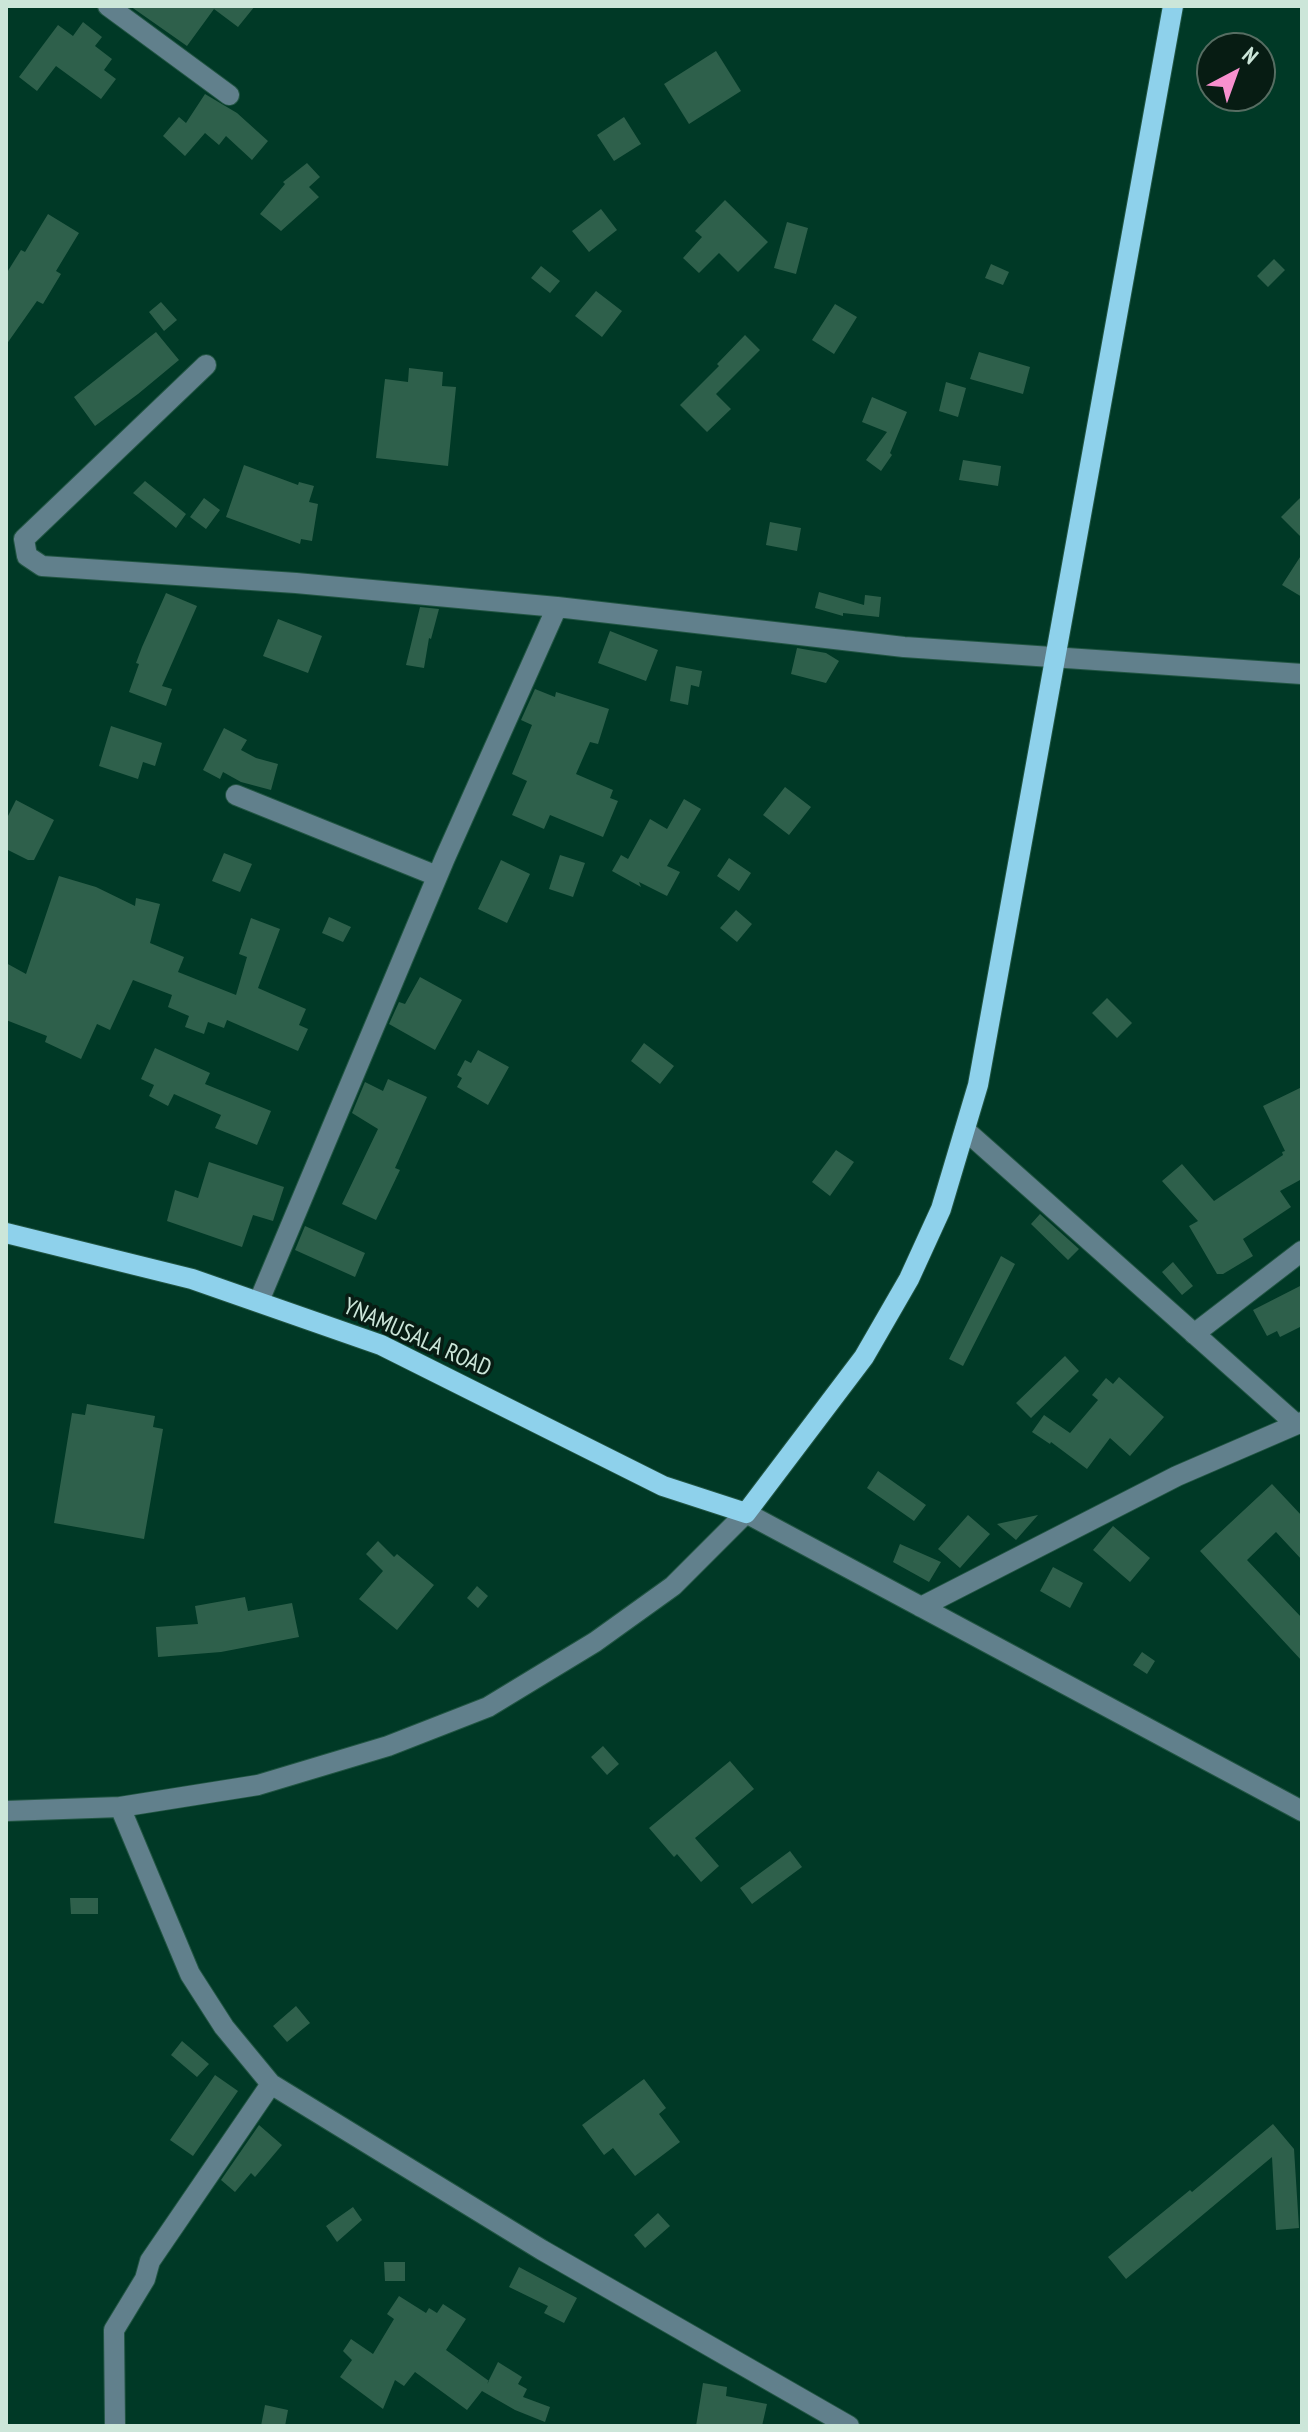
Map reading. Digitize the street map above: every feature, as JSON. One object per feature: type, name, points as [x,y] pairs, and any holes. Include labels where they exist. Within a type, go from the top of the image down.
[{"type":"main road","points":[[746,1513],[864,1357],[909,1279],[941,1209],[978,1085],[1173,6]]},
{"type":"main road","name":"YNAMUSALA ROAD","points":[[6,1233],[192,1279],[381,1345],[663,1486],[746,1513]]},
{"type":"street","points":[[108,6],[229,95]]},
{"type":"street","points":[[206,365],[24,539],[27,556],[42,566],[296,583],[557,607],[904,647],[1302,674]]},
{"type":"street","points":[[259,1301],[437,876],[557,607]]},
{"type":"street","points":[[236,795],[437,876]]},
{"type":"street","points":[[921,1607],[1177,1476],[1299,1423],[965,1130]]},
{"type":"street","points":[[1194,1334],[1302,1251]]},
{"type":"street","points":[[6,1811],[120,1807],[258,1785],[388,1746],[488,1707],[595,1642],[673,1586],[746,1513],[1302,1811]]},
{"type":"street","points":[[120,1807],[190,1974],[224,2027],[271,2084],[542,2250],[849,2426]]},
{"type":"street","points":[[115,2426],[114,2330],[145,2279],[150,2261],[271,2084]]},
{"type":"building","points":[[130,6],[255,6],[238,27],[214,9],[187,46]]},
{"type":"building","points":[[83,22],[102,37],[95,46],[112,59],[104,70],[116,79],[101,99],[56,66],[37,91],[19,77],[58,25],[73,36]]},
{"type":"building","points":[[716,51],[741,91],[689,124],[664,84]]},
{"type":"building","points":[[205,94],[237,113],[268,141],[252,160],[226,136],[219,145],[205,133],[185,156],[163,136],[179,117],[186,123]]},
{"type":"building","points":[[624,117],[641,144],[614,161],[597,135]]},
{"type":"building","points":[[307,163],[320,177],[309,187],[319,197],[281,231],[260,214],[285,184],[283,182]]},
{"type":"building","points":[[725,200],[768,242],[738,272],[719,253],[699,273],[683,258],[702,237],[695,231]]},
{"type":"building","points":[[601,209],[617,230],[589,252],[572,231]]},
{"type":"building","points":[[48,214],[79,233],[56,271],[61,274],[43,304],[37,301],[6,345],[6,274],[21,250],[25,252]]},
{"type":"building","points":[[787,222],[808,228],[796,274],[774,268]]},
{"type":"building","points":[[1274,259],[1285,270],[1268,287],[1257,276]]},
{"type":"building","points":[[991,264],[1009,272],[1003,285],[985,278]]},
{"type":"building","points":[[541,266],[560,281],[550,293],[531,278]]},
{"type":"building","points":[[596,291],[622,311],[602,337],[575,316]]},
{"type":"building","points":[[161,302],[177,320],[164,331],[149,312]]},
{"type":"building","points":[[835,304],[857,317],[834,354],[812,340]]},
{"type":"building","points":[[156,332],[179,360],[95,426],[74,397]]},
{"type":"building","points":[[745,335],[760,350],[716,394],[731,409],[707,432],[680,405]]},
{"type":"building","points":[[979,352],[1030,367],[1023,394],[970,379]]},
{"type":"building","points":[[409,368],[443,372],[442,386],[456,387],[448,466],[376,458],[385,379],[408,382]]},
{"type":"building","points":[[946,382],[966,388],[958,417],[939,411]]},
{"type":"building","points":[[872,397],[907,412],[890,453],[892,455],[881,471],[866,460],[887,432],[862,422]]},
{"type":"building","points":[[963,460],[1001,466],[998,486],[959,480]]},
{"type":"building","points":[[244,465],[298,485],[299,482],[314,486],[309,502],[318,504],[312,541],[301,539],[300,544],[226,517]]},
{"type":"building","points":[[145,481],[186,514],[176,528],[133,493]]},
{"type":"building","points":[[1302,496],[1302,538],[1281,517]]},
{"type":"building","points":[[204,498],[220,510],[206,529],[190,517]]},
{"type":"building","points":[[770,522],[801,528],[797,551],[766,545]]},
{"type":"building","points":[[1302,554],[1302,597],[1282,585]]},
{"type":"building","points":[[819,592],[864,605],[865,595],[881,597],[879,617],[843,613],[843,616],[815,608]]},
{"type":"building","points":[[166,593],[197,606],[162,686],[172,689],[166,706],[129,692],[139,664],[136,663]]},
{"type":"building","points":[[420,607],[439,609],[429,638],[424,668],[406,665]]},
{"type":"building","points":[[278,619],[322,636],[308,673],[263,656]]},
{"type":"building","points":[[610,631],[658,650],[646,681],[598,663]]},
{"type":"building","points":[[797,648],[826,653],[839,661],[826,683],[791,674]]},
{"type":"building","points":[[676,666],[702,671],[699,687],[691,685],[688,705],[670,701]]},
{"type":"building","points":[[535,689],[555,697],[556,692],[609,709],[598,744],[590,742],[576,774],[613,790],[610,798],[618,801],[603,837],[550,815],[544,829],[512,815],[527,781],[512,774],[532,725],[521,720]]},
{"type":"building","points":[[111,726],[162,743],[155,766],[143,762],[138,779],[99,766]]},
{"type":"building","points":[[224,728],[247,740],[241,750],[278,764],[271,790],[241,782],[223,772],[220,779],[203,770]]},
{"type":"building","points":[[785,787],[811,807],[789,835],[763,815]]},
{"type":"building","points":[[684,799],[701,809],[667,866],[680,872],[667,896],[639,882],[641,887],[612,871],[621,855],[628,859],[650,819],[667,829]]},
{"type":"building","points":[[16,800],[54,820],[34,860],[6,849],[6,820]]},
{"type":"building","points":[[224,853],[252,864],[240,892],[212,881]]},
{"type":"building","points":[[560,855],[585,863],[573,897],[549,889]]},
{"type":"building","points":[[729,858],[751,873],[739,891],[717,876]]},
{"type":"building","points":[[501,860],[530,874],[507,923],[478,909]]},
{"type":"building","points":[[59,876],[96,887],[135,906],[136,898],[160,904],[150,943],[184,957],[178,972],[236,995],[247,957],[239,954],[251,918],[280,929],[258,988],[306,1009],[299,1025],[308,1029],[298,1051],[227,1020],[224,1028],[208,1022],[204,1034],[185,1027],[189,1016],[168,1007],[172,995],[133,980],[110,1030],[97,1024],[81,1059],[45,1042],[47,1036],[6,1020],[6,963],[26,974]]},
{"type":"building","points":[[736,910],[752,924],[737,942],[720,928]]},
{"type":"building","points":[[329,917],[351,927],[343,942],[322,933]]},
{"type":"building","points":[[420,977],[462,1000],[435,1050],[389,1024],[399,1002],[405,1004]]},
{"type":"building","points":[[1107,998],[1132,1023],[1117,1038],[1092,1013]]},
{"type":"building","points":[[644,1043],[674,1066],[660,1084],[631,1061]]},
{"type":"building","points":[[155,1048],[210,1073],[205,1084],[271,1111],[257,1145],[215,1128],[221,1115],[174,1094],[168,1106],[149,1096],[154,1085],[141,1079]]},
{"type":"building","points":[[478,1050],[509,1067],[488,1105],[457,1087],[462,1078],[457,1075],[465,1060],[471,1063]]},
{"type":"building","points":[[388,1079],[427,1097],[395,1168],[400,1170],[376,1220],[342,1204],[378,1129],[352,1113],[365,1082],[383,1091]]},
{"type":"building","points":[[1302,1087],[1302,1185],[1300,1180],[1280,1191],[1291,1207],[1243,1239],[1253,1256],[1223,1274],[1217,1274],[1189,1226],[1198,1221],[1162,1181],[1182,1164],[1214,1201],[1283,1155],[1285,1151],[1263,1106]]},
{"type":"building","points":[[836,1150],[854,1162],[830,1196],[812,1182]]},
{"type":"building","points":[[209,1162],[284,1187],[273,1221],[253,1215],[242,1247],[167,1221],[175,1190],[198,1198]]},
{"type":"building","points":[[1040,1214],[1079,1249],[1068,1260],[1031,1224]]},
{"type":"building","points":[[305,1226],[365,1253],[355,1277],[295,1250]]},
{"type":"building","points":[[1001,1256],[1015,1264],[963,1366],[949,1359]]},
{"type":"building","points":[[1173,1262],[1193,1286],[1182,1295],[1162,1272]]},
{"type":"building","points":[[1302,1285],[1302,1326],[1280,1337],[1277,1331],[1267,1336],[1253,1310]]},
{"type":"building","points":[[1065,1356],[1079,1371],[1031,1418],[1016,1403]]},
{"type":"building","points":[[1119,1377],[1164,1417],[1130,1456],[1110,1438],[1087,1469],[1032,1432],[1044,1415],[1070,1433],[1098,1400],[1092,1395],[1106,1378],[1113,1384]]},
{"type":"building","points":[[87,1404],[155,1416],[153,1427],[163,1429],[144,1539],[54,1523],[72,1413],[85,1415]]},
{"type":"building","points":[[878,1471],[926,1505],[914,1521],[867,1488]]},
{"type":"building","points":[[1272,1484],[1302,1516],[1302,1560],[1276,1532],[1247,1560],[1302,1618],[1302,1661],[1200,1551]]},
{"type":"building","points":[[968,1515],[990,1534],[960,1568],[938,1549]]},
{"type":"building","points":[[1038,1515],[1016,1540],[997,1524]]},
{"type":"building","points":[[1113,1526],[1150,1558],[1130,1582],[1093,1550]]},
{"type":"building","points":[[378,1541],[394,1557],[397,1554],[434,1585],[397,1630],[359,1599],[383,1571],[366,1554]]},
{"type":"building","points":[[900,1544],[941,1562],[929,1582],[893,1562]]},
{"type":"building","points":[[1053,1567],[1083,1583],[1070,1608],[1040,1591]]},
{"type":"building","points":[[477,1586],[488,1596],[478,1608],[467,1598]]},
{"type":"building","points":[[245,1597],[248,1611],[292,1603],[299,1637],[221,1652],[158,1657],[156,1627],[198,1624],[195,1606]]},
{"type":"building","points":[[1142,1652],[1155,1661],[1147,1674],[1133,1665]]},
{"type":"building","points":[[603,1746],[619,1764],[607,1775],[591,1757]]},
{"type":"building","points":[[730,1761],[754,1789],[695,1838],[719,1866],[701,1882],[649,1828]]},
{"type":"building","points":[[790,1851],[802,1867],[752,1904],[740,1888]]},
{"type":"building","points":[[70,1898],[98,1898],[98,1914],[71,1914]]},
{"type":"building","points":[[296,2006],[310,2023],[287,2042],[273,2026]]},
{"type":"building","points":[[182,2041],[209,2064],[197,2077],[171,2055]]},
{"type":"building","points":[[215,2075],[238,2091],[193,2156],[170,2140]]},
{"type":"building","points":[[644,2079],[666,2108],[659,2114],[680,2142],[635,2176],[613,2148],[604,2155],[582,2125]]},
{"type":"building","points":[[1273,2124],[1294,2149],[1299,2228],[1276,2230],[1272,2157],[1126,2279],[1108,2257]]},
{"type":"building","points":[[259,2125],[282,2145],[255,2177],[251,2173],[235,2192],[221,2180]]},
{"type":"building","points":[[353,2207],[362,2220],[337,2242],[326,2226]]},
{"type":"building","points":[[658,2213],[670,2226],[645,2248],[634,2235]]},
{"type":"building","points":[[384,2262],[405,2262],[405,2281],[385,2281]]},
{"type":"building","points":[[519,2267],[577,2298],[564,2323],[544,2313],[548,2306],[509,2287]]},
{"type":"building","points":[[399,2296],[426,2313],[429,2308],[437,2313],[443,2304],[466,2319],[446,2350],[489,2381],[498,2362],[522,2377],[518,2384],[527,2389],[523,2397],[550,2407],[545,2422],[515,2410],[482,2391],[467,2410],[415,2372],[404,2386],[395,2380],[383,2409],[340,2377],[352,2360],[343,2351],[351,2339],[373,2354],[394,2319],[387,2314]]},
{"type":"building","points":[[703,2383],[727,2387],[726,2396],[767,2404],[762,2426],[696,2426]]},
{"type":"building","points":[[265,2405],[288,2410],[285,2426],[261,2426]]}]
